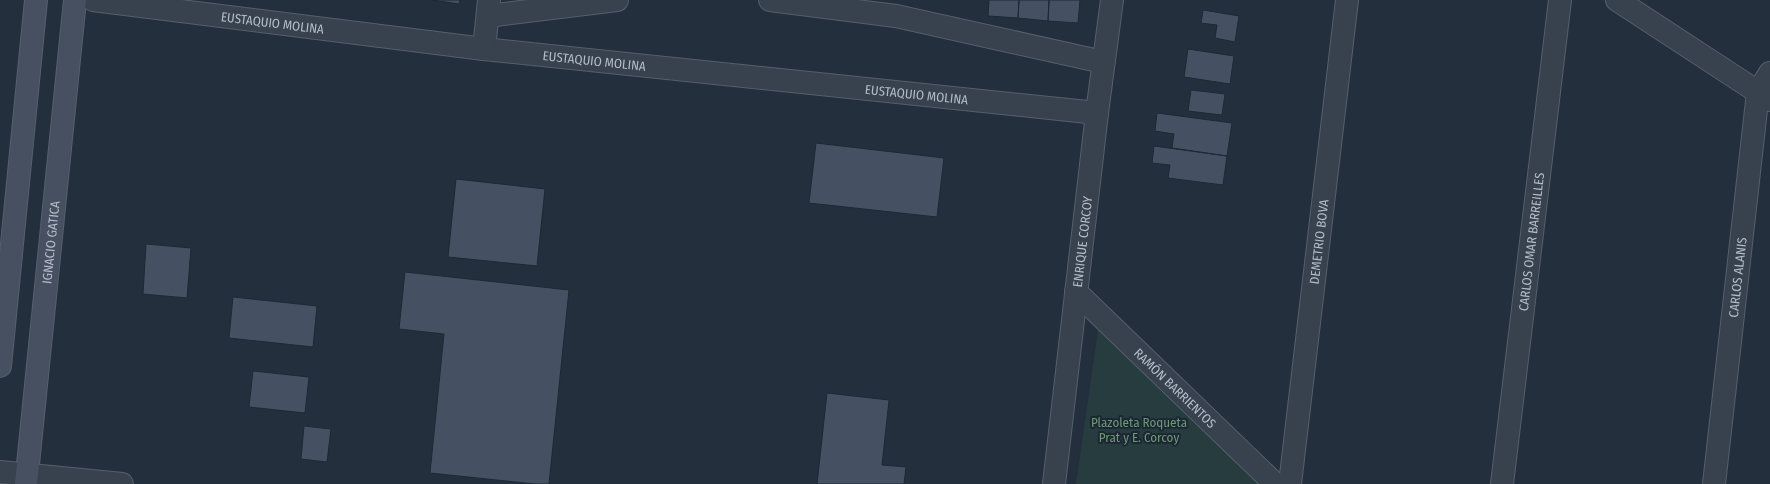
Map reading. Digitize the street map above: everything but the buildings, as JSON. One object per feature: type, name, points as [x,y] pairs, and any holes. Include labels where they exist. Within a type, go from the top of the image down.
[{"type":"main road","points":[[0,366],[36,0]]},
{"type":"main road","name":"IGNACIO GATICA","points":[[27,479],[75,0]]},
{"type":"street","name":"EUSTAQUIO MOLINA","points":[[93,0],[484,49],[1097,113]]},
{"type":"street","points":[[484,49],[488,8],[617,0]]},
{"type":"street","points":[[770,0],[897,8],[1103,62]]},
{"type":"street","name":"ENRIQUE CORCOY","points":[[1054,484],[1103,62],[1112,0]]},
{"type":"street","name":"DEMETRIO BOVA","points":[[1290,484],[1347,0]]},
{"type":"street","name":"CARLOS OMAR BARREILLES","points":[[1502,484],[1560,0]]},
{"type":"street","points":[[1617,0],[1764,96]]},
{"type":"street","name":"CARLOS ALANIS","points":[[1714,484],[1764,96],[1770,73]]},
{"type":"street","name":"RAMÓN BARRIENTOS","points":[[1076,292],[1275,484]]},
{"type":"street","points":[[0,472],[27,479],[122,484]]},
{"type":"green space","name":"Plazoleta Roqueta Prat y E. Corcoy","points":[[1100,316],[1270,484],[1076,484]]}]
